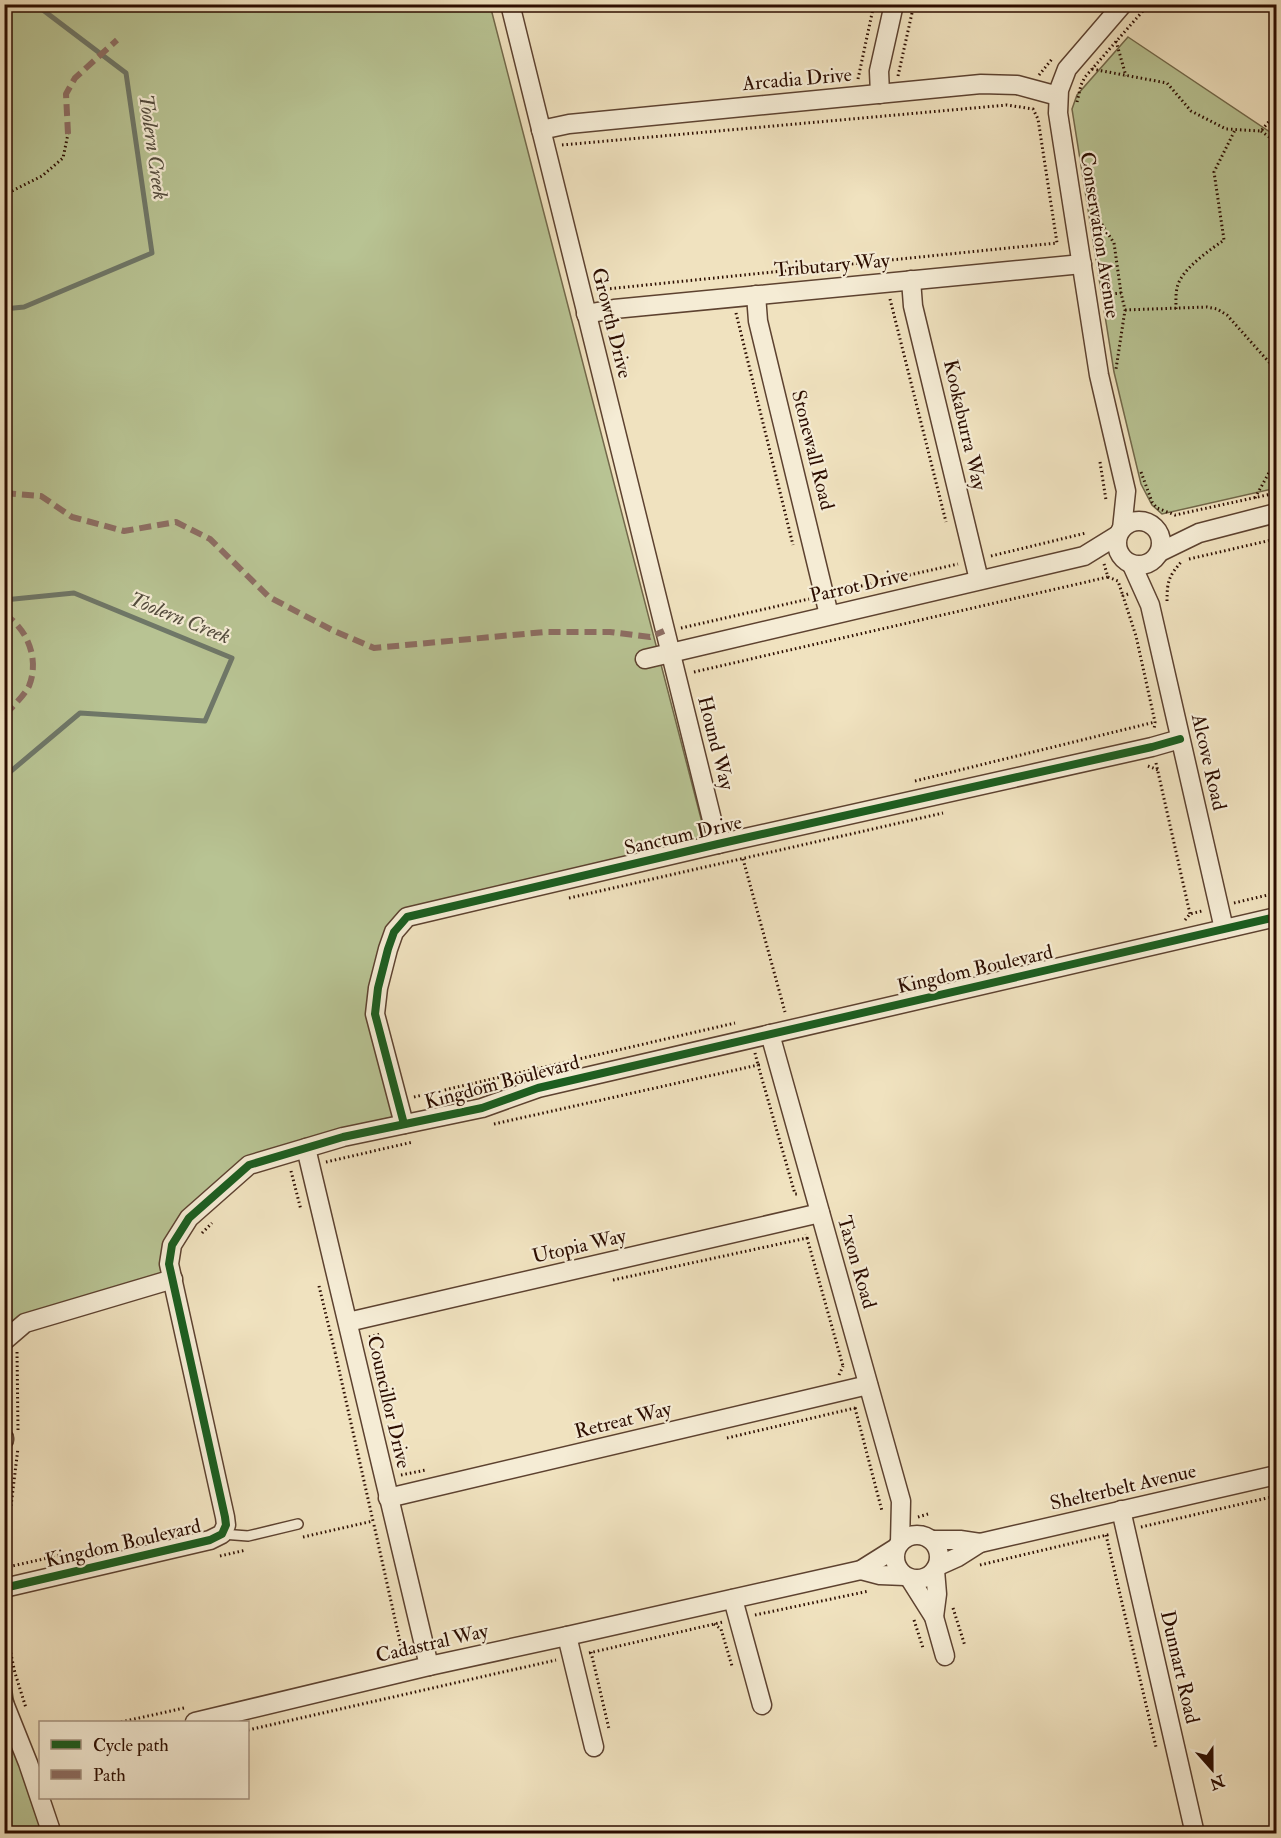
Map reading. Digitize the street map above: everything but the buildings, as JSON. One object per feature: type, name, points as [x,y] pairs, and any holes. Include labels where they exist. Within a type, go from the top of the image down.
[{"type":"street","name":"Growth Drive","points":[[510,4],[670,653]]},
{"type":"street","points":[[880,94],[879,71],[894,4]]},
{"type":"street","name":"Conservation Avenue","points":[[1120,532],[1126,491],[1099,375],[1058,113],[1058,96],[1067,69],[1123,4]]},
{"type":"street","name":"Arcadia Drive","points":[[541,130],[569,124],[1003,84],[1058,96]]},
{"type":"street","name":"Tributary Way","points":[[586,314],[615,309],[1082,264]]},
{"type":"street","name":"Kookaburra Way","points":[[911,280],[913,306],[979,580]]},
{"type":"street","name":"Stonewall Road","points":[[756,295],[758,321],[830,615]]},
{"type":"street","name":"Conservation Avenue","points":[[1126,491],[1151,525]]},
{"type":"street","points":[[1199,533],[1134,522],[1120,532],[1117,548],[1128,562],[1144,565],[1199,533],[1276,513]]},
{"type":"street","points":[[1151,525],[1161,538],[1158,555]]},
{"type":"street","name":"Parrot Drive","points":[[1084,556],[1120,532]]},
{"type":"street","name":"Alcove Road","points":[[1150,605],[1158,555]]},
{"type":"street","name":"Parrot Drive","points":[[645,659],[1084,556],[1128,562]]},
{"type":"street","name":"Alcove Road","points":[[1128,562],[1150,605],[1224,929]]},
{"type":"street","name":"Hound Way","points":[[670,653],[718,844]]},
{"type":"street","name":"Sanctum Drive","points":[[411,1123],[375,1014],[378,988],[388,949],[394,932],[407,917],[1180,739]]},
{"type":"street","name":"Kingdom Boulevard","points":[[4,1588],[210,1540],[222,1534],[226,1525],[225,1517],[169,1264],[172,1245],[189,1218],[249,1165],[343,1137],[482,1108],[538,1088],[1276,917]]},
{"type":"street","name":"Taxon Road","points":[[770,1034],[901,1501]]},
{"type":"street","name":"Councillor Drive","points":[[306,1148],[429,1666]]},
{"type":"street","name":"Utopia Way","points":[[348,1322],[820,1213]]},
{"type":"street","points":[[11,1347],[25,1323],[173,1279]]},
{"type":"street","name":"Retreat Way","points":[[388,1498],[868,1385]]},
{"type":"street","name":"Shelterbelt Avenue","points":[[936,1568],[980,1543],[1276,1475]]},
{"type":"street","points":[[901,1501],[939,1552],[934,1617]]},
{"type":"street","points":[[901,1501],[895,1561],[934,1617],[945,1656]]},
{"type":"street","name":"Dunnart Road","points":[[1121,1510],[1195,1833]]},
{"type":"street","points":[[594,1748],[567,1636],[861,1570],[912,1536],[929,1539]]},
{"type":"street","name":"Shelterbelt Avenue","points":[[929,1539],[980,1543]]},
{"type":"street","points":[[861,1570],[880,1575],[927,1578],[936,1568]]},
{"type":"street","points":[[734,1599],[762,1705]]},
{"type":"street","name":"Cadastral Way","points":[[199,1721],[429,1666],[567,1636]]},
{"type":"street","points":[[4,1703],[34,1762],[39,1782]]},
{"type":"street","points":[[43,1799],[52,1833]]},
{"type":"lane","name":"Kingdom Boulevard","points":[[222,1534],[248,1536],[298,1524]]},
{"type":"path","points":[[858,79],[874,4]]},
{"type":"path","points":[[1076,107],[1081,85],[1092,69],[1149,4]]},
{"type":"path","points":[[1116,41],[1126,76]]},
{"type":"path","points":[[1092,69],[1167,83],[1191,111],[1226,129],[1261,131],[1276,142]]},
{"type":"path","points":[[562,145],[1007,105],[1033,109],[1038,119],[1057,243],[596,290]]},
{"type":"path","points":[[1261,131],[1276,113]]},
{"type":"path","points":[[1176,309],[1176,293],[1181,279],[1224,240],[1214,172],[1235,130]]},
{"type":"path","points":[[4,195],[42,176],[63,158],[68,134]]},
{"type":"path","points":[[1090,199],[1092,210],[1114,243],[1125,310],[1116,368],[1119,380]]},
{"type":"path","points":[[1087,297],[1121,293]]},
{"type":"path","points":[[890,297],[948,530]]},
{"type":"path","points":[[1125,310],[1207,307],[1217,309],[1227,315],[1276,370]]},
{"type":"path","points":[[735,312],[795,554]]},
{"type":"path","points":[[1255,498],[1276,460]]},
{"type":"path","points":[[1141,473],[1152,502],[1157,508],[1175,515],[1276,493]]},
{"type":"path","points":[[664,631],[1087,533]]},
{"type":"path","points":[[1178,544],[1183,560],[1276,539]]},
{"type":"path","points":[[692,672],[1108,577]]},
{"type":"path","points":[[1146,766],[1158,770]]},
{"type":"path","points":[[559,901],[948,812]]},
{"type":"path","points":[[742,859],[785,1012]]},
{"type":"path","points":[[492,1124],[758,1065]]},
{"type":"path","points":[[285,1172],[422,1140],[411,1123],[412,1097]]},
{"type":"path","points":[[201,1234],[218,1217]]},
{"type":"path","points":[[4,1564],[11,1439],[11,1347]]},
{"type":"path","points":[[295,1539],[373,1521],[335,1352]]},
{"type":"path","points":[[855,1408],[883,1515]]},
{"type":"path","points":[[1106,1535],[1158,1755]]},
{"type":"path","points":[[249,1730],[739,1618],[871,1590],[878,1591]]},
{"type":"path","points":[[914,1618],[926,1657]]},
{"type":"path","points":[[4,1623],[15,1673],[28,1714]]},
{"type":"path","points":[[544,1641],[549,1662],[557,1669]]},
{"type":"path","points":[[591,1652],[611,1737]]},
{"type":"green space","points":[[5,5],[490,5],[706,838],[406,910],[384,933],[372,1010],[397,1116],[354,1126],[246,1161],[185,1215],[167,1276],[5,1334]]},
{"type":"green space","points":[[1128,37],[1276,136],[1276,488],[1162,514],[1152,505],[1141,484],[1114,372],[1072,109],[1077,95]]},
{"type":"green space","points":[[4,1644],[24,1762],[47,1833],[5,1833]]},
{"type":"waterway","name":"Toolern Creek","points":[[4,309],[24,307],[152,253],[126,73],[35,4]]},
{"type":"waterway","name":"Toolern Creek","points":[[4,600],[74,593],[232,658],[205,721],[80,713],[4,777]]},
{"type":"marked path","points":[[68,134],[66,94],[75,78],[117,40]]},
{"type":"marked path","points":[[4,493],[41,496],[72,517],[124,531],[176,522],[210,539],[269,597],[332,630],[374,648],[545,632],[610,632],[650,637],[664,631]]},
{"type":"marked path","points":[[4,614],[19,627],[25,636],[33,665],[29,686],[4,716]]},
{"type":"cycle path","points":[[404,1124],[375,1014],[378,988],[388,949],[394,932],[407,917],[1180,739]]},
{"type":"cycle path","points":[[4,1588],[210,1540],[222,1534],[226,1525],[225,1517],[169,1264],[172,1245],[189,1218],[249,1165],[343,1137],[482,1108],[538,1088],[1276,917]]}]
